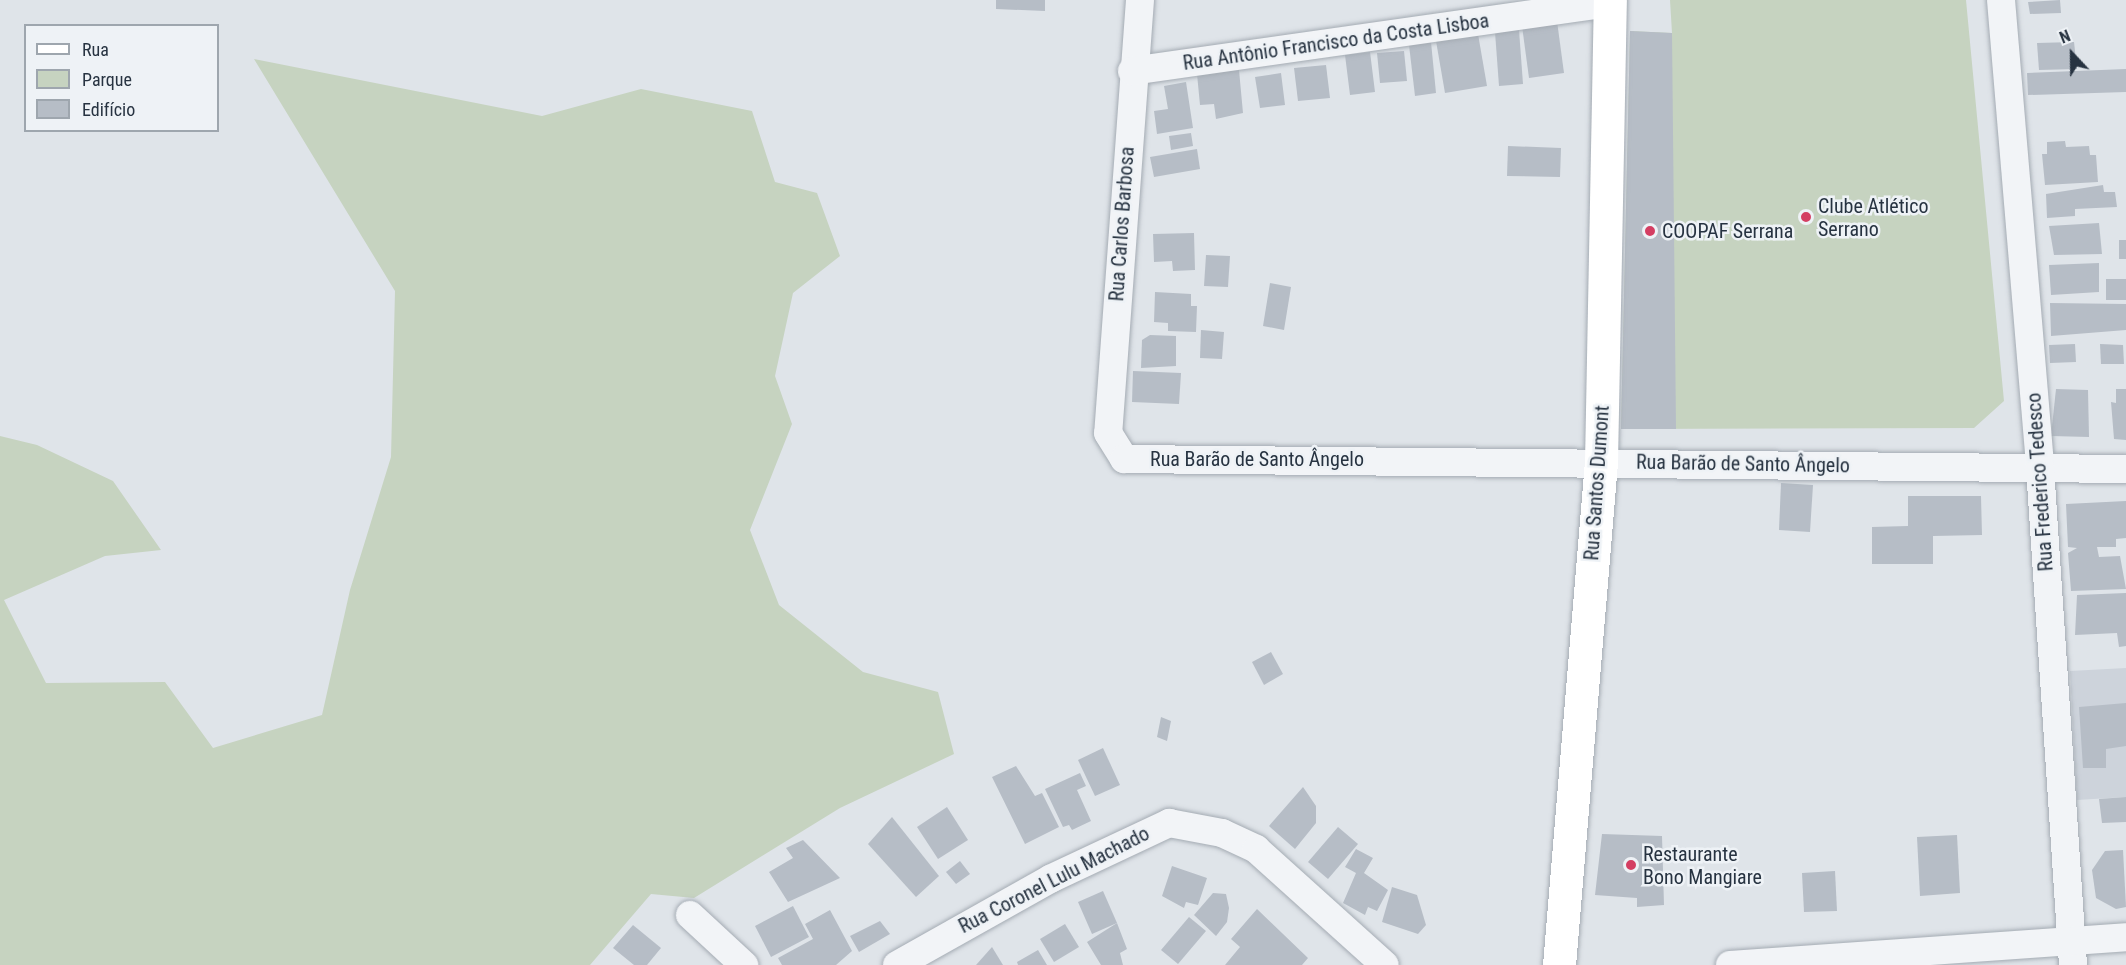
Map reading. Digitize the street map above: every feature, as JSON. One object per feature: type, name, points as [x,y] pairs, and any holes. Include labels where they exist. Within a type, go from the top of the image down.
[{"type":"main road","name":"Rua Santos Dumont","points":[[1559,965],[1600,462],[1610,1]]},
{"type":"street","name":"Rua Carlos Barbosa","points":[[1113,447],[1108,434],[1132,71],[1140,0]]},
{"type":"street","name":"Rua Frederico Tedesco","points":[[2001,0],[2040,468],[2072,953]]},
{"type":"street","name":"Rua Antônio Francisco da Costa Lisboa","points":[[1132,71],[1610,1]]},
{"type":"street","name":"Rua Barão de Santo Ângelo","points":[[1113,447],[1124,459],[2126,469]]},
{"type":"street","name":"Rua Coronel Lulu Machado","points":[[897,965],[1061,874],[1169,824],[1222,833],[1256,849],[1385,965]]},
{"type":"street","points":[[690,915],[744,965]]},
{"type":"street","points":[[1730,965],[2072,953],[2126,937]]},
{"type":"shaded area","points":[[2126,668],[2126,797],[2077,800],[2070,671]]},
{"type":"green space","name":"Clube Atlético Serrano","points":[[1670,0],[1966,0],[2004,401],[1974,428],[1621,429],[1630,31],[1672,33]]},
{"type":"green space","points":[[254,59],[542,116],[641,89],[752,111],[775,182],[817,193],[840,256],[793,293],[775,376],[792,424],[750,530],[779,605],[863,672],[938,692],[954,754],[840,808],[694,898],[651,894],[590,965],[0,965],[0,436],[37,445],[113,481],[161,550],[105,556],[4,600],[46,683],[165,682],[213,748],[322,715],[350,590],[391,457],[395,291]]},
{"type":"building","points":[[996,0],[1045,0],[1045,11],[996,9]]},
{"type":"building","points":[[2060,0],[2061,13],[2030,14],[2028,2]]},
{"type":"building","points":[[1557,21],[1564,73],[1529,78],[1522,26]]},
{"type":"building","points":[[1519,30],[1523,84],[1499,86],[1495,32]]},
{"type":"building","name":"COOPAF Serrana","points":[[1630,31],[1672,33],[1676,429],[1621,429]]},
{"type":"building","points":[[1478,34],[1487,86],[1445,93],[1436,41]]},
{"type":"building","points":[[1431,42],[1436,93],[1415,96],[1409,45]]},
{"type":"building","points":[[2074,42],[2077,69],[2039,70],[2037,43]]},
{"type":"building","points":[[1404,51],[1407,81],[1380,83],[1377,53]]},
{"type":"building","points":[[1370,52],[1375,92],[1350,95],[1345,55]]},
{"type":"building","points":[[1326,65],[1330,98],[1298,101],[1294,68]]},
{"type":"building","points":[[2126,69],[2126,92],[2028,95],[2027,73]]},
{"type":"building","points":[[1239,70],[1243,113],[1216,119],[1214,104],[1200,105],[1197,74]]},
{"type":"building","points":[[1281,73],[1285,105],[1260,108],[1255,77]]},
{"type":"building","points":[[1186,82],[1193,128],[1157,134],[1154,111],[1168,109],[1164,86]]},
{"type":"building","points":[[1191,133],[1193,146],[1171,150],[1169,136]]},
{"type":"building","points":[[2065,141],[2066,147],[2089,146],[2090,155],[2096,155],[2098,182],[2045,185],[2042,154],[2047,154],[2047,142]]},
{"type":"building","points":[[1508,146],[1561,148],[1560,177],[1507,176]]},
{"type":"building","points":[[1197,149],[1200,169],[1154,177],[1150,157]]},
{"type":"building","points":[[2103,185],[2104,192],[2115,192],[2117,207],[2075,209],[2075,216],[2047,218],[2046,194]]},
{"type":"building","points":[[2099,223],[2102,254],[2054,255],[2049,226]]},
{"type":"building","points":[[1194,233],[1195,270],[1173,271],[1172,261],[1154,262],[1153,234]]},
{"type":"building","points":[[2119,240],[2126,240],[2126,259],[2119,259]]},
{"type":"building","points":[[1206,255],[1230,256],[1228,287],[1204,286]]},
{"type":"building","points":[[2099,263],[2099,292],[2051,295],[2049,265]]},
{"type":"building","points":[[2106,279],[2126,279],[2126,300],[2106,300]]},
{"type":"building","points":[[1270,283],[1291,287],[1284,330],[1263,326]]},
{"type":"building","points":[[1155,292],[1191,294],[1191,306],[1197,306],[1196,332],[1168,331],[1168,323],[1154,322]]},
{"type":"building","points":[[2050,303],[2126,304],[2126,330],[2051,336]]},
{"type":"building","points":[[1201,330],[1224,332],[1222,359],[1200,358]]},
{"type":"building","points":[[1150,335],[1176,336],[1176,366],[1141,368],[1142,340]]},
{"type":"building","points":[[2075,344],[2076,362],[2050,363],[2049,345]]},
{"type":"building","points":[[2100,344],[2123,345],[2124,364],[2101,364]]},
{"type":"building","points":[[1133,371],[1181,373],[1179,404],[1132,402]]},
{"type":"building","points":[[2056,389],[2088,390],[2089,437],[2051,436]]},
{"type":"building","points":[[2116,389],[2126,389],[2126,440],[2114,439],[2111,402],[2116,403]]},
{"type":"building","points":[[1781,483],[1813,485],[1810,532],[1779,530]]},
{"type":"building","points":[[1908,496],[1981,496],[1982,535],[1933,536],[1933,564],[1872,564],[1872,527],[1908,526]]},
{"type":"building","points":[[2126,501],[2126,538],[2116,539],[2116,547],[2097,547],[2099,557],[2120,556],[2126,589],[2071,591],[2068,553],[2077,548],[2068,547],[2066,504]]},
{"type":"building","points":[[2126,593],[2126,646],[2119,647],[2117,633],[2075,635],[2077,595]]},
{"type":"building","points":[[1271,652],[1283,674],[1264,685],[1252,662]]},
{"type":"building","points":[[2126,703],[2126,746],[2106,749],[2106,768],[2083,768],[2079,707]]},
{"type":"building","points":[[1161,717],[1171,721],[1167,741],[1157,737]]},
{"type":"building","points":[[1103,748],[1120,785],[1095,796],[1078,760]]},
{"type":"building","points":[[1016,766],[1035,796],[1042,793],[1059,827],[1025,844],[992,777]]},
{"type":"building","points":[[1080,773],[1086,786],[1077,790],[1091,821],[1072,830],[1069,825],[1063,827],[1045,789]]},
{"type":"building","points":[[1303,787],[1316,806],[1316,823],[1295,849],[1269,826]]},
{"type":"building","points":[[2126,797],[2126,822],[2102,823],[2099,799]]},
{"type":"building","points":[[947,807],[968,840],[938,859],[917,827]]},
{"type":"building","points":[[892,817],[939,876],[916,897],[868,844]]},
{"type":"building","points":[[1338,827],[1358,844],[1328,879],[1308,862]]},
{"type":"building","name":"Restaurante Bono Mangiare","points":[[1602,834],[1662,836],[1664,905],[1637,907],[1637,898],[1595,895]]},
{"type":"building","points":[[1957,835],[1960,893],[1920,896],[1917,837]]},
{"type":"building","points":[[803,840],[840,878],[788,902],[769,872],[793,858],[786,848]]},
{"type":"building","points":[[1356,849],[1373,858],[1364,873],[1388,890],[1377,911],[1368,907],[1365,915],[1343,903],[1356,873],[1345,867]]},
{"type":"building","points":[[2123,850],[2126,907],[2116,909],[2096,898],[2092,870],[2105,851]]},
{"type":"building","points":[[960,861],[970,874],[956,884],[946,872]]},
{"type":"building","points":[[1172,866],[1207,878],[1198,905],[1186,902],[1184,908],[1162,896]]},
{"type":"building","points":[[1835,871],[1837,911],[1804,912],[1802,873]]},
{"type":"building","points":[[1392,887],[1417,895],[1426,925],[1418,934],[1382,922]]},
{"type":"building","points":[[1103,891],[1117,923],[1092,934],[1078,902]]},
{"type":"building","points":[[1213,893],[1226,894],[1229,908],[1227,922],[1216,936],[1194,915]]},
{"type":"building","points":[[793,906],[809,937],[771,957],[755,926]]},
{"type":"building","points":[[1257,909],[1308,958],[1302,965],[1225,965],[1240,947],[1231,939]]},
{"type":"building","points":[[830,910],[852,951],[836,965],[782,965],[778,958],[813,939],[805,924]]},
{"type":"building","points":[[1189,917],[1206,931],[1178,964],[1161,950]]},
{"type":"building","points":[[880,921],[890,934],[859,952],[850,936]]},
{"type":"building","points":[[1117,923],[1127,949],[1120,953],[1123,965],[1101,965],[1087,942]]},
{"type":"building","points":[[1065,924],[1079,947],[1054,962],[1040,939]]},
{"type":"building","points":[[633,925],[661,948],[647,965],[634,965],[613,948]]},
{"type":"building","points":[[992,947],[1003,965],[976,965]]},
{"type":"building","points":[[1038,950],[1047,965],[1018,965],[1017,962]]},
{"type":"place","name":"Clube Atlético Serrano","points":[[1806,217]]},
{"type":"place","name":"COOPAF Serrana","points":[[1650,231]]},
{"type":"place","name":"Restaurante Bono Mangiare","points":[[1631,865]]}]
